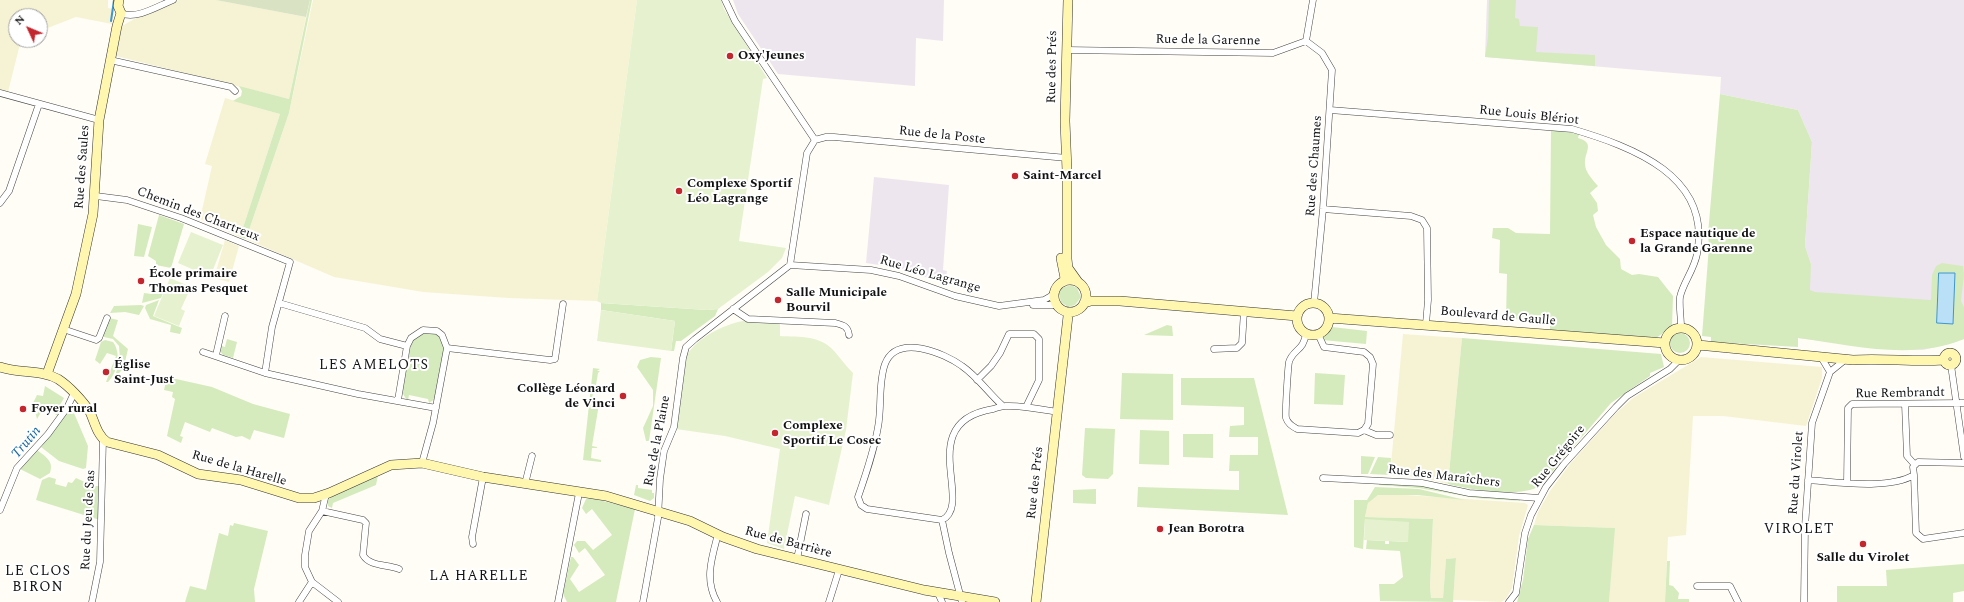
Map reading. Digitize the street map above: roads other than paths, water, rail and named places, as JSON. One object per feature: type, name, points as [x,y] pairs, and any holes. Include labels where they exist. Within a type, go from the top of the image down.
[{"type":"street","name":"Rue des Saules","points":[[47,374],[76,294],[83,264],[96,196],[99,120],[110,60],[121,13],[118,6],[119,0]]},
{"type":"street","points":[[121,13],[127,16],[143,12],[173,0]]},
{"type":"street","points":[[725,0],[735,21],[815,140],[806,153],[790,266],[733,310],[748,319],[835,323],[845,325],[849,330],[849,335]]},
{"type":"street","name":"Rue des Prés","points":[[1068,0],[1065,134],[1067,259],[1068,268],[1078,282]]},
{"type":"street","points":[[1306,41],[1313,0]]},
{"type":"street","name":"Rue de la Garenne","points":[[1066,50],[1273,53],[1306,41]]},
{"type":"street","name":"Rue des Chaumes","points":[[1306,41],[1322,53],[1332,70],[1323,209],[1314,303]]},
{"type":"street","points":[[110,60],[225,86],[235,91]]},
{"type":"street","points":[[0,93],[99,120]]},
{"type":"street","points":[[0,203],[9,191],[39,104]]},
{"type":"street","name":"Rue Louis Blériot","points":[[1330,110],[1572,129],[1599,137],[1635,152],[1666,171],[1677,180],[1693,202],[1700,228],[1697,255],[1693,270],[1680,296],[1681,327]]},
{"type":"street","name":"Rue de la Poste","points":[[815,140],[826,137],[834,137],[1065,158]]},
{"type":"street","name":"Rue des Prés","points":[[1063,282],[1065,278],[1062,262],[1065,158]]},
{"type":"street","name":"Chemin des Chartreux","points":[[96,196],[127,200],[181,218],[290,262],[279,303]]},
{"type":"street","points":[[1323,209],[1411,216],[1422,220],[1427,228],[1428,300],[1426,324]]},
{"type":"street","name":"Rue Léo Lagrange","points":[[790,266],[871,270],[899,276],[955,296],[999,306],[1044,300],[1055,292]]},
{"type":"street","points":[[1120,302],[1100,296],[1090,296],[1078,282],[1072,280],[1063,282],[1058,286],[1054,298],[1058,307],[1070,312],[1078,310],[1084,303],[1091,301],[1297,316]]},
{"type":"street","points":[[1084,303],[1085,291]]},
{"type":"street","points":[[265,373],[272,327],[279,303],[365,328],[380,339],[407,346]]},
{"type":"street","points":[[1314,303],[1323,306],[1329,318],[1325,329],[1318,334],[1306,333],[1299,326],[1297,316],[1305,305],[1314,303]]},
{"type":"street","points":[[447,348],[550,360],[555,359],[563,304]]},
{"type":"street","name":"Rue Léo Lagrange","points":[[1007,305],[1058,307]]},
{"type":"street","name":"Rue des Prés","points":[[1058,307],[1062,367]]},
{"type":"street","name":"Rue de la Plaine","points":[[643,602],[658,512],[660,479],[664,452],[674,427],[686,347],[733,310]]},
{"type":"street","points":[[1214,349],[1237,348],[1242,343],[1244,311]]},
{"type":"street","name":"Rue des Prés","points":[[1036,602],[1062,367],[1068,316],[1070,312]]},
{"type":"street","points":[[216,355],[225,316]]},
{"type":"street","points":[[63,329],[96,340],[99,338],[107,318]]},
{"type":"street","name":"Boulevard de Gaulle","points":[[1329,318],[1426,324],[1665,343]]},
{"type":"street","points":[[1681,327],[1690,330],[1694,334],[1698,345],[1692,356],[1679,360],[1671,356],[1665,343],[1669,333],[1681,327]]},
{"type":"street","points":[[398,400],[407,346],[416,333],[423,330],[436,330],[442,335],[447,348],[436,408],[422,463]]},
{"type":"street","points":[[1306,333],[1305,342],[1291,358],[1288,367],[1286,417],[1290,425],[1297,429],[1358,433],[1364,430],[1368,424],[1373,364],[1370,357],[1364,352],[1324,348],[1318,334]]},
{"type":"street","points":[[977,380],[1000,353],[1009,334],[1034,334],[1039,339],[1039,380],[1026,407]]},
{"type":"street","points":[[1698,345],[1785,352],[1846,359],[1875,358]]},
{"type":"street","points":[[1003,406],[962,365],[938,353],[915,347],[900,349],[892,354],[885,363],[882,377],[882,409],[867,473],[858,497],[861,505],[867,509],[942,520],[946,518],[952,500],[950,448],[952,436],[956,428],[967,417],[984,410],[1003,406],[1026,407],[1057,412]]},
{"type":"street","points":[[1785,352],[1808,350],[1918,362],[1954,359],[1956,404],[1964,457]]},
{"type":"street","points":[[203,352],[216,355],[265,373],[358,394],[436,408]]},
{"type":"street","points":[[1821,357],[1830,372],[1846,359]]},
{"type":"street","name":"Rue Grégoire","points":[[1510,602],[1516,593],[1525,533],[1539,498],[1564,464],[1627,396],[1670,369],[1679,360]]},
{"type":"street","points":[[0,367],[47,374],[59,380],[74,393],[90,412],[103,439]]},
{"type":"street","name":"Rue du Virolet","points":[[1804,602],[1804,527],[1812,423],[1830,372]]},
{"type":"street","points":[[0,510],[16,468],[48,434],[67,408],[74,393]]},
{"type":"street","name":"Rue Rembrandt","points":[[1847,483],[1848,408],[1852,404],[1964,403]]},
{"type":"street","points":[[1904,404],[1907,456],[1915,465]]},
{"type":"street","points":[[1364,430],[1376,435],[1390,435]]},
{"type":"street","name":"Rue de la Harelle","points":[[103,439],[158,455],[198,474],[241,480],[299,498],[310,498],[326,494],[391,465],[422,463],[483,477],[579,492]]},
{"type":"street","name":"Rue du Jeu de Sas","points":[[92,602],[100,562],[103,439]]},
{"type":"street","points":[[525,484],[532,456]]},
{"type":"street","points":[[1964,463],[1957,461],[1918,462],[1913,467],[1916,533],[1923,539],[1964,533]]},
{"type":"street","points":[[1808,480],[1869,484],[1906,480],[1914,475]]},
{"type":"street","points":[[473,544],[472,537],[483,477]]},
{"type":"street","name":"Rue des Maraîchers","points":[[1323,478],[1422,483],[1469,493],[1539,498]]},
{"type":"street","points":[[558,602],[579,492]]},
{"type":"street","name":"Rue de Barrière","points":[[579,492],[606,496],[658,512],[690,522],[742,544],[796,559],[962,600],[995,602]]},
{"type":"street","points":[[326,494],[322,509],[310,531],[305,555],[305,567],[312,582],[338,602]]},
{"type":"street","points":[[310,498],[322,509],[363,520],[366,523],[363,555],[366,560],[371,563],[399,568]]},
{"type":"street","points":[[796,559],[806,514]]},
{"type":"street","points":[[942,520],[949,553],[962,600]]},
{"type":"street","points":[[716,602],[710,584],[710,563],[718,534]]},
{"type":"street","points":[[829,602],[838,570]]},
{"type":"street","points":[[299,602],[312,582]]},
{"type":"street","points":[[1697,586],[1730,586],[1738,602]]},
{"type":"street","points":[[938,593],[942,602]]},
{"type":"water","points":[[1939,273],[1955,273],[1953,324],[1937,323]]},
{"type":"waterway","points":[[111,21],[114,0]]},
{"type":"place","name":"Oxy'Jeunes","points":[[730,56]]},
{"type":"place","name":"Saint-Marcel","points":[[1015,176]]},
{"type":"place","name":"Complexe Sportif Léo Lagrange","points":[[679,191]]},
{"type":"place","name":"Espace nautique de la Grande Garenne","points":[[1632,241]]},
{"type":"place","name":"École primaire Thomas Pesquet","points":[[141,281]]},
{"type":"place","name":"Salle Municipale Bourvil","points":[[778,300]]},
{"type":"place","name":"Église Saint-Just","points":[[106,372]]},
{"type":"place","name":"Collège Léonard de Vinci","points":[[623,396]]},
{"type":"place","name":"Foyer rural","points":[[23,409]]},
{"type":"place","name":"Complexe Sportif Le Cosec","points":[[775,433]]},
{"type":"place","name":"Jean Borotra","points":[[1160,529]]},
{"type":"place","name":"Salle du Virolet","points":[[1863,544]]},
{"type":"district","name":"LES AMELOTS","points":[[374,366]]},
{"type":"district","name":"VIROLET","points":[[1799,530]]},
{"type":"district","name":"LA HARELLE","points":[[479,577]]},
{"type":"district","name":"LE CLOS BIRON","points":[[38,580]]},
{"type":"water label","name":"Trutin","points":[[27,443]]}]
